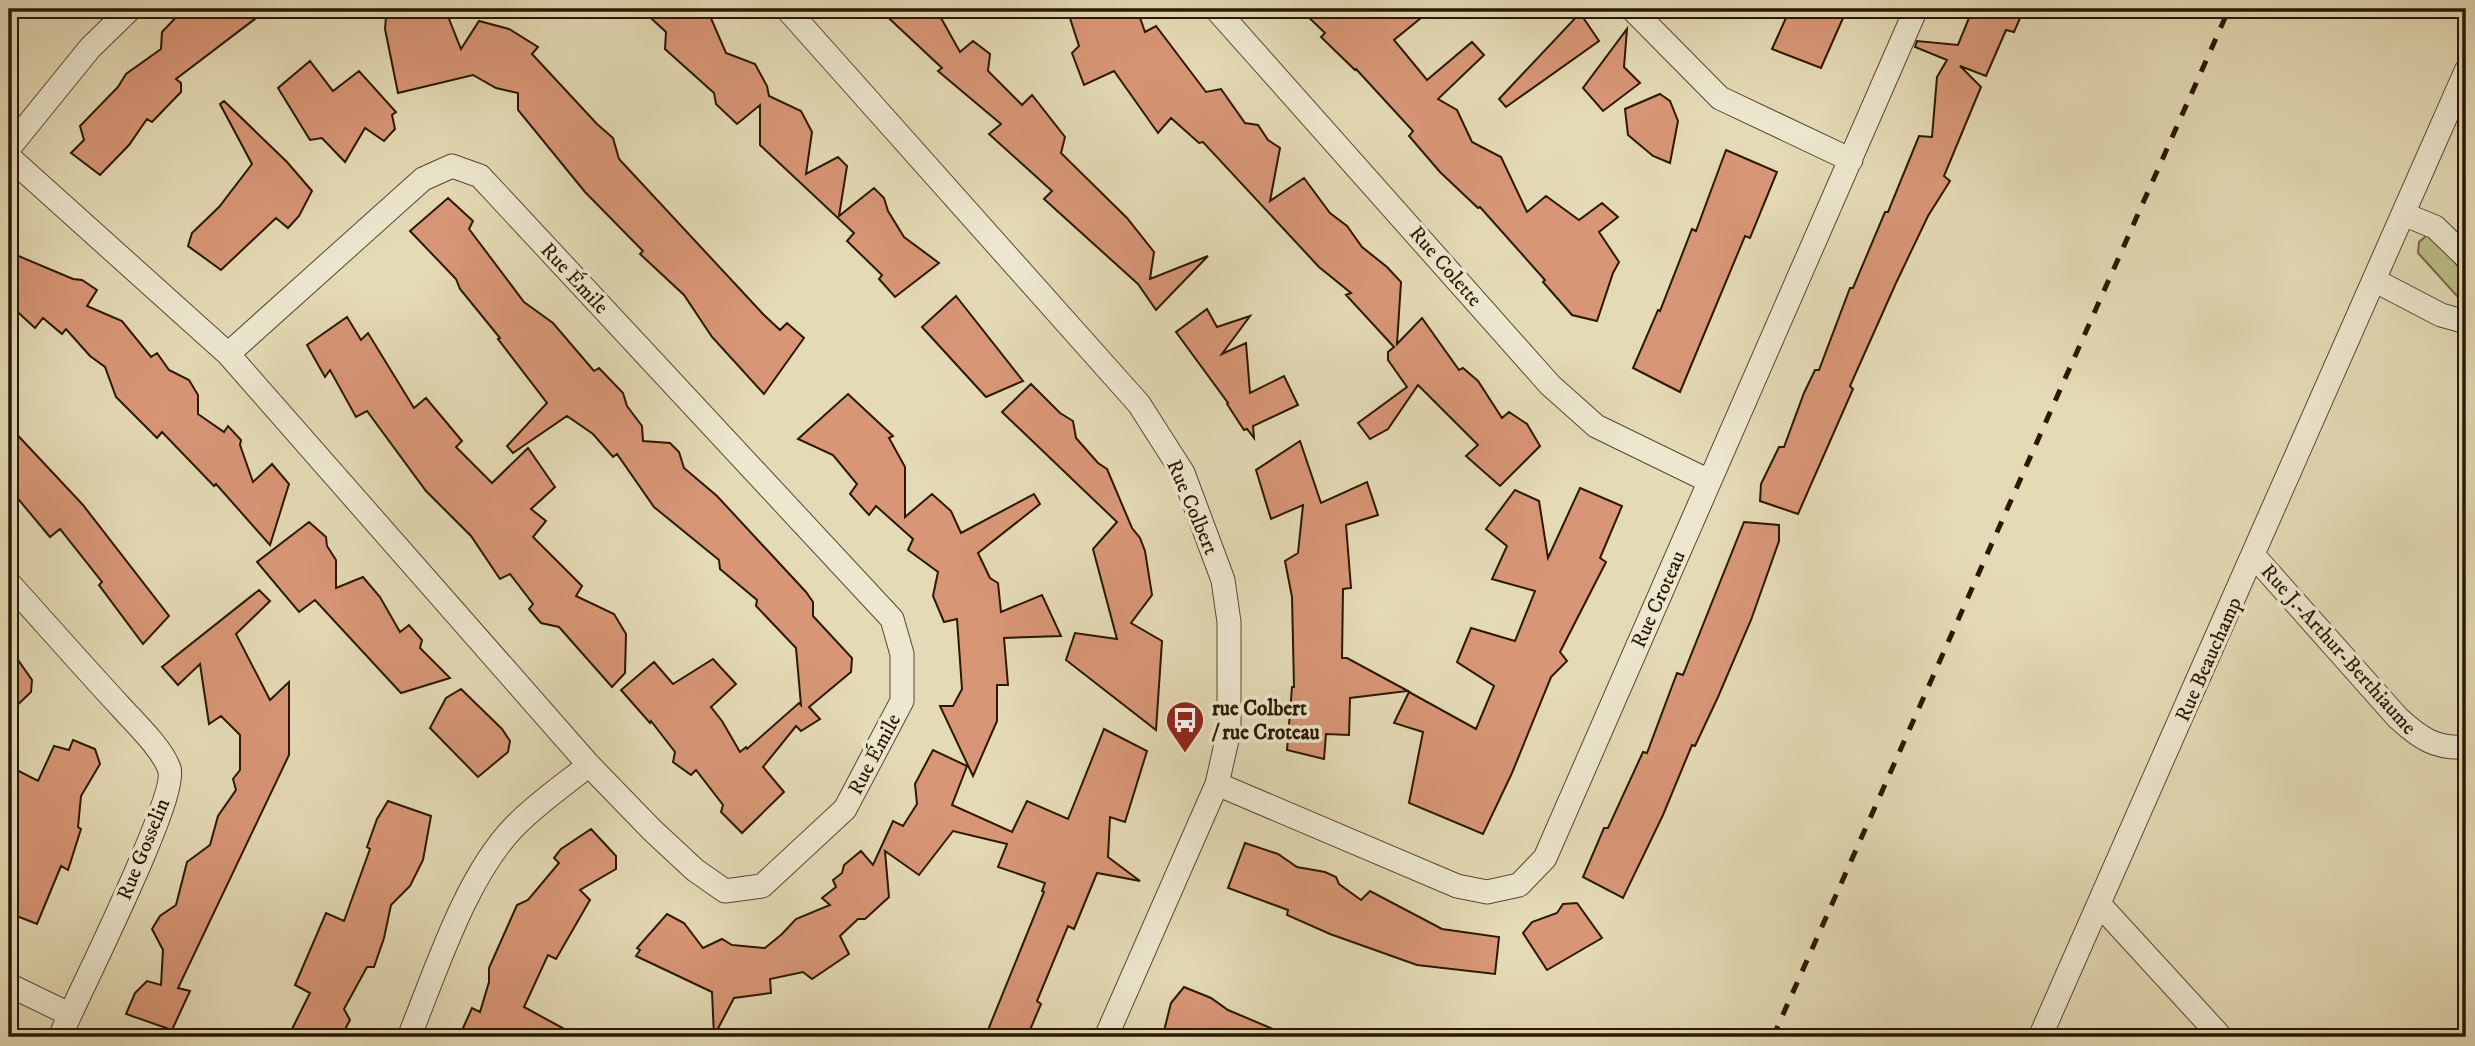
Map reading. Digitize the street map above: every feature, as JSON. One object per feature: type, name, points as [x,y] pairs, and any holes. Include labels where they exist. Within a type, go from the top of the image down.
[{"type":"street","points":[[9,148],[90,48],[130,9]]},
{"type":"street","name":"Rue Colbert","points":[[787,9],[1139,404],[1183,473],[1223,580],[1229,622],[1228,731],[1217,784],[1106,1037]]},
{"type":"street","name":"Rue Colette","points":[[1216,9],[1550,384],[1596,426],[1709,481]]},
{"type":"street","points":[[1632,9],[1720,98],[1851,160]]},
{"type":"street","name":"Rue Croteau","points":[[1217,784],[1457,886],[1487,892],[1519,885],[1545,858],[1916,9]]},
{"type":"street","name":"Rue Beauchamp","points":[[2040,1037],[2466,71]]},
{"type":"street","name":"Rue Émile","points":[[9,158],[228,354],[589,765],[695,870],[725,891],[762,886],[845,809],[902,701],[902,654],[892,619],[480,176],[452,166],[423,179],[228,354]]},
{"type":"street","points":[[2403,214],[2435,227],[2466,257]]},
{"type":"street","points":[[2374,280],[2441,315],[2466,322]]},
{"type":"street","name":"Rue J.-Arthur-Berthiaume","points":[[2254,556],[2398,718],[2423,740],[2452,748],[2466,747]]},
{"type":"street","name":"Rue Gosselin","points":[[9,583],[128,715],[158,750],[170,769],[169,786],[155,827],[60,1037]]},
{"type":"street","points":[[409,1037],[462,909],[485,864],[514,827],[589,765]]},
{"type":"street","points":[[2099,904],[2221,1037]]},
{"type":"street","points":[[9,985],[69,1014]]},
{"type":"green space","points":[[2427,235],[2437,238],[2466,277],[2466,306],[2418,253],[2419,242]]},
{"type":"building","points":[[184,9],[268,9],[176,79],[181,83],[181,92],[152,122],[147,119],[129,145],[100,175],[71,153],[84,140],[80,126],[118,87],[126,74],[161,49],[162,32]]},
{"type":"building","points":[[445,9],[461,49],[479,21],[509,29],[538,47],[532,54],[613,138],[619,159],[764,315],[780,330],[787,323],[804,338],[764,394],[712,337],[684,295],[640,254],[643,251],[585,192],[518,110],[518,93],[496,88],[473,75],[398,93],[385,29],[386,17],[406,17]]},
{"type":"building","points":[[641,9],[707,9],[726,53],[755,64],[767,86],[769,96],[801,111],[812,132],[806,174],[838,157],[847,166],[839,216],[874,188],[884,198],[888,211],[904,237],[939,263],[895,297],[879,279],[882,275],[847,241],[854,233],[760,145],[760,105],[737,124],[716,104],[714,93],[665,49],[666,32]]},
{"type":"building","points":[[879,9],[936,9],[960,52],[973,41],[990,54],[988,71],[1022,105],[1032,95],[1065,137],[1061,153],[1127,218],[1154,252],[1150,279],[1208,256],[1156,310],[1138,284],[1044,199],[1052,191],[989,134],[1001,124],[938,71],[942,68]]},
{"type":"building","points":[[1067,9],[1137,9],[1145,32],[1156,26],[1206,92],[1221,89],[1245,123],[1258,125],[1268,140],[1280,148],[1270,201],[1304,178],[1330,213],[1347,226],[1362,247],[1401,282],[1397,344],[1422,318],[1459,370],[1463,368],[1478,381],[1502,418],[1509,412],[1527,424],[1540,446],[1500,486],[1466,456],[1478,445],[1418,385],[1388,429],[1370,439],[1358,423],[1407,387],[1388,360],[1388,352],[1394,347],[1346,295],[1351,293],[1319,267],[1203,142],[1199,143],[1171,118],[1158,133],[1114,71],[1084,85],[1072,53],[1079,46]]},
{"type":"building","points":[[1300,9],[1432,9],[1394,40],[1427,80],[1472,42],[1484,55],[1438,99],[1457,110],[1472,142],[1501,157],[1527,212],[1546,196],[1579,220],[1602,203],[1618,217],[1599,232],[1619,262],[1597,321],[1572,315],[1543,282],[1545,280],[1480,207],[1440,172],[1409,136],[1413,131],[1356,69],[1321,37],[1325,33]]},
{"type":"building","points":[[1790,9],[1847,9],[1821,68],[1772,49]]},
{"type":"building","points":[[1956,9],[2024,9],[2014,32],[2006,30],[1986,76],[1960,66],[1981,87],[1944,176],[1950,181],[1928,216],[1896,283],[1850,386],[1853,389],[1798,514],[1760,501],[1761,484],[1779,447],[1784,447],[1804,393],[1815,370],[1819,370],[1850,288],[1853,288],[1885,212],[1888,212],[1919,136],[1932,137],[1937,77],[1947,60],[1915,47],[1917,41],[1958,45],[1969,18],[1955,14]]},
{"type":"building","points":[[1580,13],[1599,41],[1506,107],[1499,99]]},
{"type":"building","points":[[1627,29],[1624,67],[1640,83],[1603,111],[1583,88]]},
{"type":"building","points":[[310,61],[333,91],[359,71],[396,112],[392,115],[395,129],[384,141],[365,128],[345,162],[322,138],[310,140],[278,88]]},
{"type":"building","points":[[1660,94],[1670,101],[1678,121],[1670,163],[1653,156],[1628,135],[1625,109]]},
{"type":"building","points":[[224,101],[287,162],[312,191],[299,216],[288,228],[276,218],[221,270],[188,246],[192,233],[219,207],[252,164],[220,104]]},
{"type":"building","points":[[1726,150],[1777,172],[1750,238],[1745,236],[1680,392],[1633,368],[1658,310],[1660,311],[1692,229],[1696,231]]},
{"type":"building","points":[[448,198],[473,221],[469,229],[524,302],[553,323],[594,371],[599,368],[623,393],[627,406],[642,426],[643,441],[670,443],[679,452],[684,468],[717,496],[806,592],[813,602],[813,616],[852,658],[851,672],[809,707],[820,719],[801,731],[796,726],[763,767],[784,792],[742,833],[721,812],[723,805],[696,770],[691,775],[673,762],[675,752],[651,721],[650,723],[621,690],[654,662],[673,684],[713,659],[736,684],[711,707],[740,752],[746,747],[747,749],[799,703],[801,705],[796,648],[756,606],[757,600],[720,569],[719,560],[654,507],[617,454],[613,457],[593,434],[567,416],[513,453],[507,446],[547,403],[460,289],[456,279],[410,231]]},
{"type":"building","points":[[9,252],[73,279],[82,280],[97,290],[87,306],[122,321],[151,357],[157,353],[169,370],[189,380],[198,395],[198,414],[224,432],[228,426],[241,440],[240,445],[253,482],[272,464],[289,484],[270,545],[216,484],[214,486],[162,432],[157,438],[116,397],[105,367],[90,356],[66,329],[62,334],[43,318],[35,328],[9,304]]},
{"type":"building","points":[[956,296],[1023,381],[986,397],[922,327]]},
{"type":"building","points":[[1207,309],[1217,327],[1250,316],[1222,354],[1246,343],[1250,393],[1284,376],[1298,405],[1253,426],[1254,438],[1247,429],[1244,430],[1228,403],[1176,332]]},
{"type":"building","points":[[347,317],[361,340],[368,333],[414,408],[426,398],[462,441],[456,447],[492,483],[528,448],[555,487],[531,509],[546,521],[533,537],[582,586],[576,596],[614,614],[626,634],[625,673],[612,687],[559,627],[541,623],[529,609],[533,604],[510,574],[500,579],[471,536],[426,491],[367,411],[356,417],[330,370],[325,377],[307,345]]},
{"type":"building","points":[[1031,384],[1060,413],[1073,421],[1076,438],[1098,463],[1107,469],[1132,528],[1145,551],[1152,595],[1131,623],[1162,641],[1156,730],[1066,660],[1075,633],[1117,639],[1093,549],[1117,522],[1002,412]]},
{"type":"building","points":[[848,394],[893,436],[889,438],[905,467],[905,517],[932,494],[951,511],[961,533],[1034,494],[1040,504],[978,553],[990,578],[998,583],[1001,612],[1042,595],[1061,636],[1004,638],[1008,685],[997,685],[997,721],[973,776],[940,706],[953,706],[962,689],[957,619],[944,622],[933,596],[938,572],[908,550],[913,539],[876,506],[869,515],[850,494],[857,484],[833,455],[798,439]]},
{"type":"building","points":[[9,426],[83,505],[169,616],[143,644],[99,585],[102,582],[60,529],[50,537],[9,488]]},
{"type":"building","points":[[1300,441],[1321,503],[1367,482],[1378,515],[1346,525],[1351,588],[1343,589],[1342,658],[1347,658],[1408,691],[1350,698],[1349,735],[1326,734],[1324,759],[1287,750],[1294,687],[1292,597],[1285,561],[1298,553],[1303,505],[1271,519],[1256,470]]},
{"type":"building","points":[[1580,488],[1622,506],[1600,558],[1606,562],[1560,652],[1567,661],[1551,677],[1512,773],[1483,834],[1409,803],[1423,732],[1394,723],[1409,692],[1476,729],[1494,686],[1457,662],[1471,628],[1515,641],[1535,591],[1492,579],[1507,546],[1486,529],[1515,490],[1539,501],[1548,558]]},
{"type":"building","points":[[309,522],[326,537],[327,546],[336,560],[336,588],[363,577],[380,597],[400,632],[409,625],[422,640],[420,648],[450,678],[401,693],[315,600],[299,612],[257,562]]},
{"type":"building","points":[[1744,522],[1779,525],[1779,541],[1751,620],[1718,697],[1695,746],[1692,745],[1663,815],[1623,898],[1583,877],[1604,828],[1608,828],[1643,752],[1647,753],[1677,673],[1683,675]]},
{"type":"building","points":[[259,590],[270,601],[236,634],[270,700],[289,682],[289,755],[178,988],[190,991],[172,1030],[126,1014],[135,993],[147,981],[161,985],[163,950],[152,929],[160,916],[176,905],[187,862],[210,845],[218,816],[236,790],[233,779],[240,770],[240,735],[221,716],[209,724],[200,664],[178,685],[162,667]]},
{"type":"building","points":[[9,647],[32,680],[31,692],[9,713]]},
{"type":"building","points":[[461,689],[502,729],[510,741],[508,752],[478,777],[430,728],[446,698]]},
{"type":"building","points":[[1104,729],[1147,751],[1125,822],[1110,817],[1108,857],[1140,881],[1097,873],[1074,929],[1068,926],[1037,1001],[1041,1004],[1027,1037],[1007,1037],[988,1030],[1044,892],[1045,883],[998,867],[1007,844],[953,831],[919,875],[885,851],[889,897],[865,919],[858,919],[840,936],[849,954],[812,979],[803,972],[770,979],[771,993],[734,998],[714,1036],[712,992],[636,956],[640,950],[637,948],[667,914],[684,923],[703,948],[722,939],[732,945],[765,948],[796,919],[830,905],[822,898],[836,887],[833,880],[842,873],[844,865],[861,851],[873,865],[893,821],[903,826],[917,804],[915,784],[933,750],[967,766],[952,805],[1012,832],[1027,801],[1068,819]]},
{"type":"building","points":[[73,740],[95,749],[100,764],[81,796],[78,827],[81,829],[68,870],[61,866],[37,924],[9,913],[9,766],[38,781],[54,746],[69,750]]},
{"type":"building","points":[[388,801],[431,816],[423,860],[410,886],[391,905],[374,967],[367,967],[344,1009],[350,1020],[341,1037],[311,1037],[292,1029],[310,993],[295,985],[326,913],[344,921],[370,849],[367,847],[377,819]]},
{"type":"building","points":[[591,829],[616,856],[616,869],[580,890],[590,900],[556,959],[548,955],[524,1007],[579,1037],[459,1037],[472,1008],[480,1012],[489,982],[489,968],[517,905],[528,900],[559,863],[554,858],[561,849]]},
{"type":"building","points":[[1245,843],[1278,854],[1297,867],[1325,872],[1336,877],[1339,884],[1361,900],[1370,891],[1442,929],[1499,937],[1495,974],[1417,965],[1330,934],[1287,915],[1288,910],[1228,888]]},
{"type":"building","points":[[1577,903],[1602,938],[1547,970],[1523,933],[1532,922],[1557,913],[1563,904]]},
{"type":"building","points":[[1184,987],[1211,998],[1228,1010],[1292,1037],[1179,1037],[1164,1031],[1171,1003]]},
{"type":"railway","points":[[1773,1037],[2229,9]]},
{"type":"place","name":"rue Colbert / rue Croteau","points":[[1185,754]]}]
